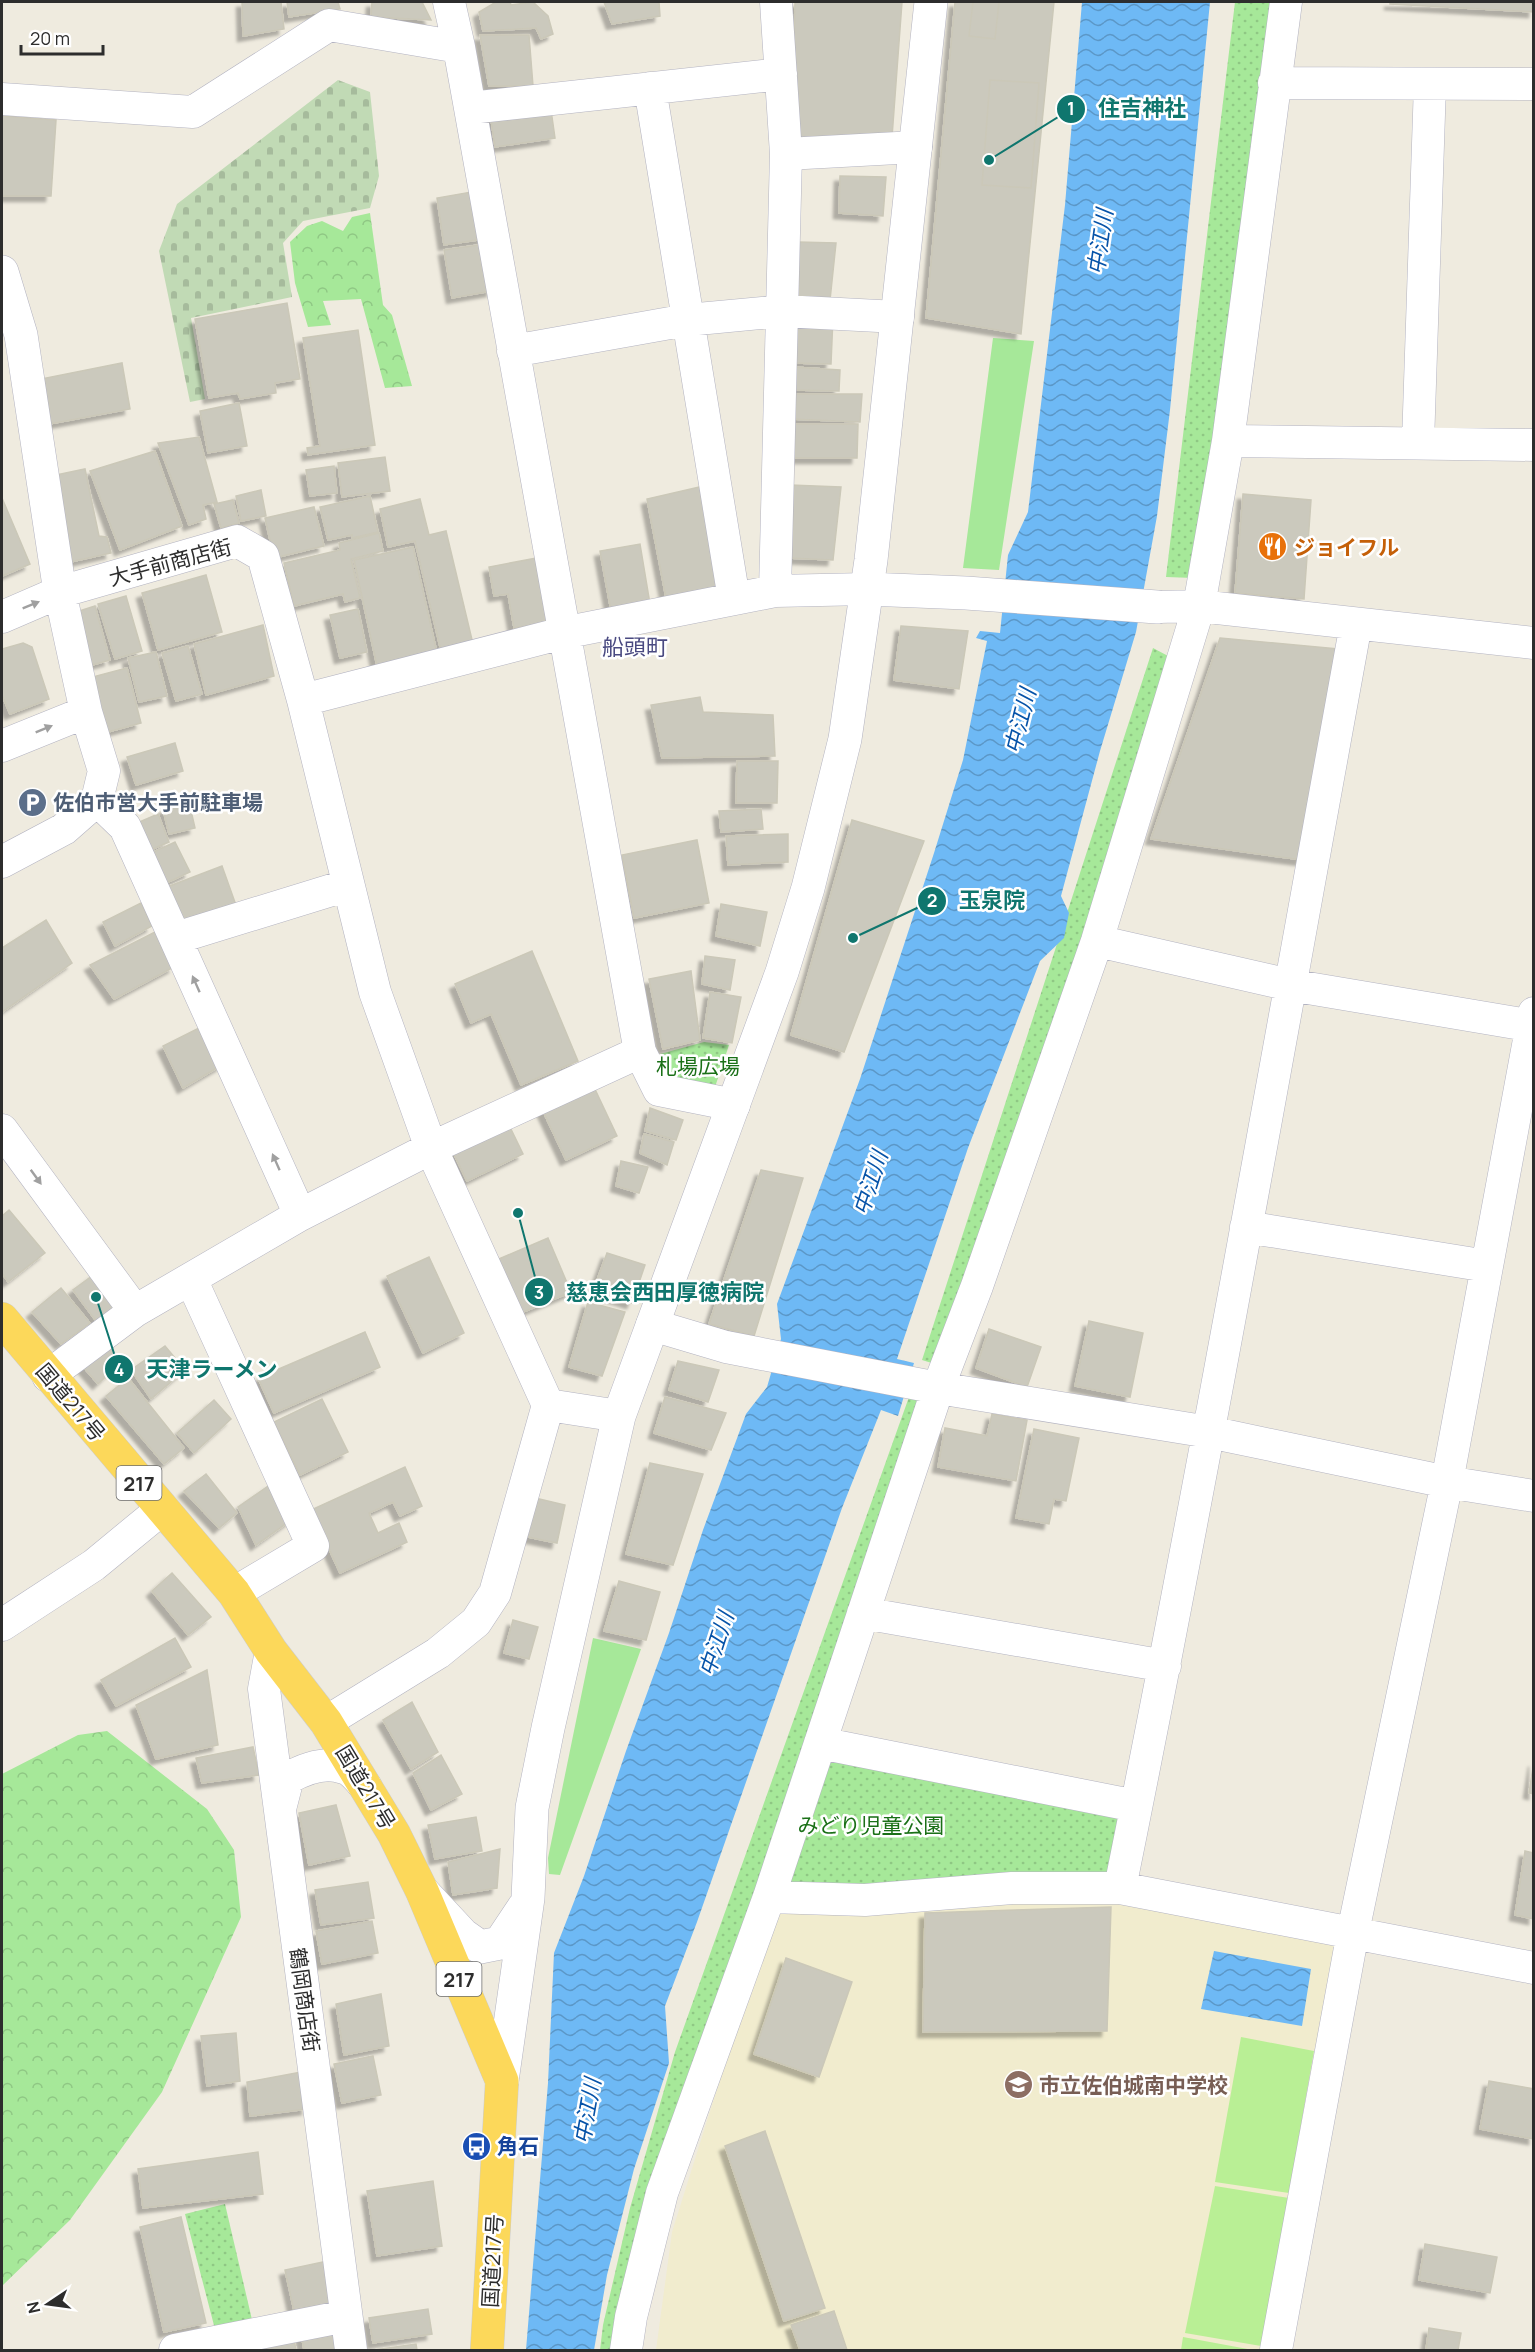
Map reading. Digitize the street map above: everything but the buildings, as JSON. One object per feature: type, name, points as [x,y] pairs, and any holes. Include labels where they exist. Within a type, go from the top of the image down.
[{"type":"highway","name":"国道217号","points":[[2,1319],[234,1593],[271,1650],[326,1722],[394,1834],[422,1891],[502,2081],[487,2350]]},
{"type":"street","points":[[449,2],[640,1052],[659,1090],[734,1105]]},
{"type":"street","points":[[775,591],[786,154],[776,2]]},
{"type":"street","points":[[502,2081],[528,1898],[531,1808],[619,1416],[782,972],[810,877],[845,739],[867,590],[931,2]]},
{"type":"street","points":[[626,2350],[631,2317],[662,2193],[769,1897],[820,1743],[863,1613],[929,1386],[977,1286],[1097,941],[1199,606],[1228,441],[1286,2]]},
{"type":"street","points":[[2,99],[193,112],[329,25],[459,47]]},
{"type":"street","points":[[470,108],[781,74]]},
{"type":"street","points":[[1274,83],[1533,84]]},
{"type":"street","points":[[1418,443],[1430,84]]},
{"type":"street","points":[[650,88],[734,599]]},
{"type":"street","points":[[786,154],[916,147]]},
{"type":"street","points":[[2,272],[21,336],[60,592],[86,712],[104,771],[98,800],[64,829],[2,862]]},
{"type":"street","points":[[513,351],[687,320],[782,311],[898,317]]},
{"type":"street","points":[[1228,441],[1533,446]]},
{"type":"street","name":"大手前商店街","points":[[2,617],[60,592],[237,541],[262,556],[303,700],[375,992],[431,1148],[548,1405]]},
{"type":"street","points":[[303,700],[563,633],[775,591],[867,590],[966,593],[1157,607],[1199,606],[1533,643]]},
{"type":"street","points":[[1120,1888],[1209,1432],[1356,624]]},
{"type":"street","points":[[2,746],[86,712]]},
{"type":"street","points":[[98,800],[125,827],[300,1215]]},
{"type":"street","points":[[176,938],[348,885]]},
{"type":"street","points":[[1097,941],[1290,985],[1533,1022],[1447,1482],[1353,1932],[1276,2350]]},
{"type":"street","points":[[48,1376],[135,1311],[300,1215],[431,1148],[640,1052]]},
{"type":"street","points":[[2,1130],[135,1311]]},
{"type":"street","points":[[1246,1227],[1487,1266]]},
{"type":"street","points":[[191,1279],[313,1546],[234,1593]]},
{"type":"street","points":[[652,1325],[726,1347],[929,1386],[1209,1432],[1447,1482],[1533,1496]]},
{"type":"street","points":[[326,1722],[438,1653],[476,1622],[495,1593],[548,1405],[619,1416]]},
{"type":"street","points":[[2,1625],[94,1565],[162,1509]]},
{"type":"street","points":[[863,1613],[1165,1666]]},
{"type":"street","name":"鶴岡商店街","points":[[271,1650],[264,1689],[351,2350]]},
{"type":"street","points":[[820,1743],[1136,1806]]},
{"type":"street","points":[[279,1810],[288,1778],[304,1769],[322,1766],[345,1768],[366,1786]]},
{"type":"street","points":[[769,1897],[865,1900],[1012,1888],[1120,1888],[1533,1968]]},
{"type":"street","points":[[422,1891],[464,1935],[480,1947],[500,1943],[518,1918],[528,1898]]},
{"type":"street","points":[[175,2350],[346,2316]]},
{"type":"shaded area","name":"市立佐伯城南中学校","points":[[1120,1896],[1346,1938],[1265,2350],[656,2350],[672,2232],[775,1905]]},
{"type":"green space","points":[[1235,2],[1273,2],[1194,578],[1166,577]]},
{"type":"green space","points":[[338,80],[370,92],[379,176],[370,208],[303,221],[283,243],[292,297],[191,318],[205,399],[190,402],[159,251],[177,204]]},
{"type":"green space","points":[[370,213],[383,305],[392,315],[412,386],[385,388],[361,299],[323,301],[331,325],[308,327],[295,283],[290,242],[307,226],[322,221],[343,231],[352,217]]},
{"type":"green space","points":[[993,338],[1034,341],[999,570],[963,568]]},
{"type":"green space","points":[[1153,648],[1170,657],[1166,691],[941,1366],[922,1360]]},
{"type":"green space","name":"札場広場","points":[[704,1042],[729,1045],[712,1096],[665,1076],[660,1054]]},
{"type":"green space","points":[[909,1397],[930,1404],[620,2350],[600,2350],[603,2325],[630,2208],[675,2052]]},
{"type":"green space","points":[[593,1638],[641,1649],[560,1875],[549,1874],[548,1858]]},
{"type":"green space","points":[[107,1731],[207,1809],[234,1850],[241,1917],[162,2092],[70,2220],[2,2286],[2,1774],[78,1735]]},
{"type":"green space","name":"みどり児童公園","points":[[827,1749],[1131,1811],[1116,1883],[778,1890]]},
{"type":"green space","points":[[1241,2037],[1314,2051],[1289,2193],[1215,2182]]},
{"type":"green space","points":[[1215,2186],[1289,2198],[1261,2346],[1185,2333]]},
{"type":"green space","points":[[225,2204],[253,2324],[216,2333],[185,2214]]},
{"type":"green space","points":[[1183,2337],[1253,2350],[1181,2350]]},
{"type":"water","name":"中江川","points":[[1082,2],[1210,2],[1170,410],[1157,516],[1136,632],[1100,751],[1061,896],[1069,913],[1064,938],[1040,961],[968,1148],[897,1359],[914,1363],[898,1416],[881,1410],[842,1508],[697,1922],[665,2006],[669,2063],[634,2169],[607,2275],[594,2350],[526,2350],[548,2083],[554,1953],[584,1876],[703,1530],[746,1414],[767,1387],[781,1339],[777,1304],[860,1079],[963,760],[987,641],[976,638],[980,631],[1000,633],[1008,555],[1028,512],[1065,205]]},
{"type":"water","points":[[1214,1951],[1311,1969],[1302,2026],[1201,2009]]},
{"type":"place","name":"住吉神社","points":[[989,160]]},
{"type":"place","name":"ジョイフル","points":[[1273,547]]},
{"type":"place","name":"佐伯市営大手前駐車場","points":[[32,802]]},
{"type":"place","name":"玉泉院","points":[[853,938]]},
{"type":"place","name":"慈恵会西田厚徳病院","points":[[518,1213]]},
{"type":"place","name":"天津ラーメン","points":[[96,1297]]},
{"type":"place","name":"市立佐伯城南中学校","points":[[1018,2085]]},
{"type":"place","name":"角石","points":[[476,2146]]},
{"type":"district","name":"船頭町","points":[[635,647]]}]
